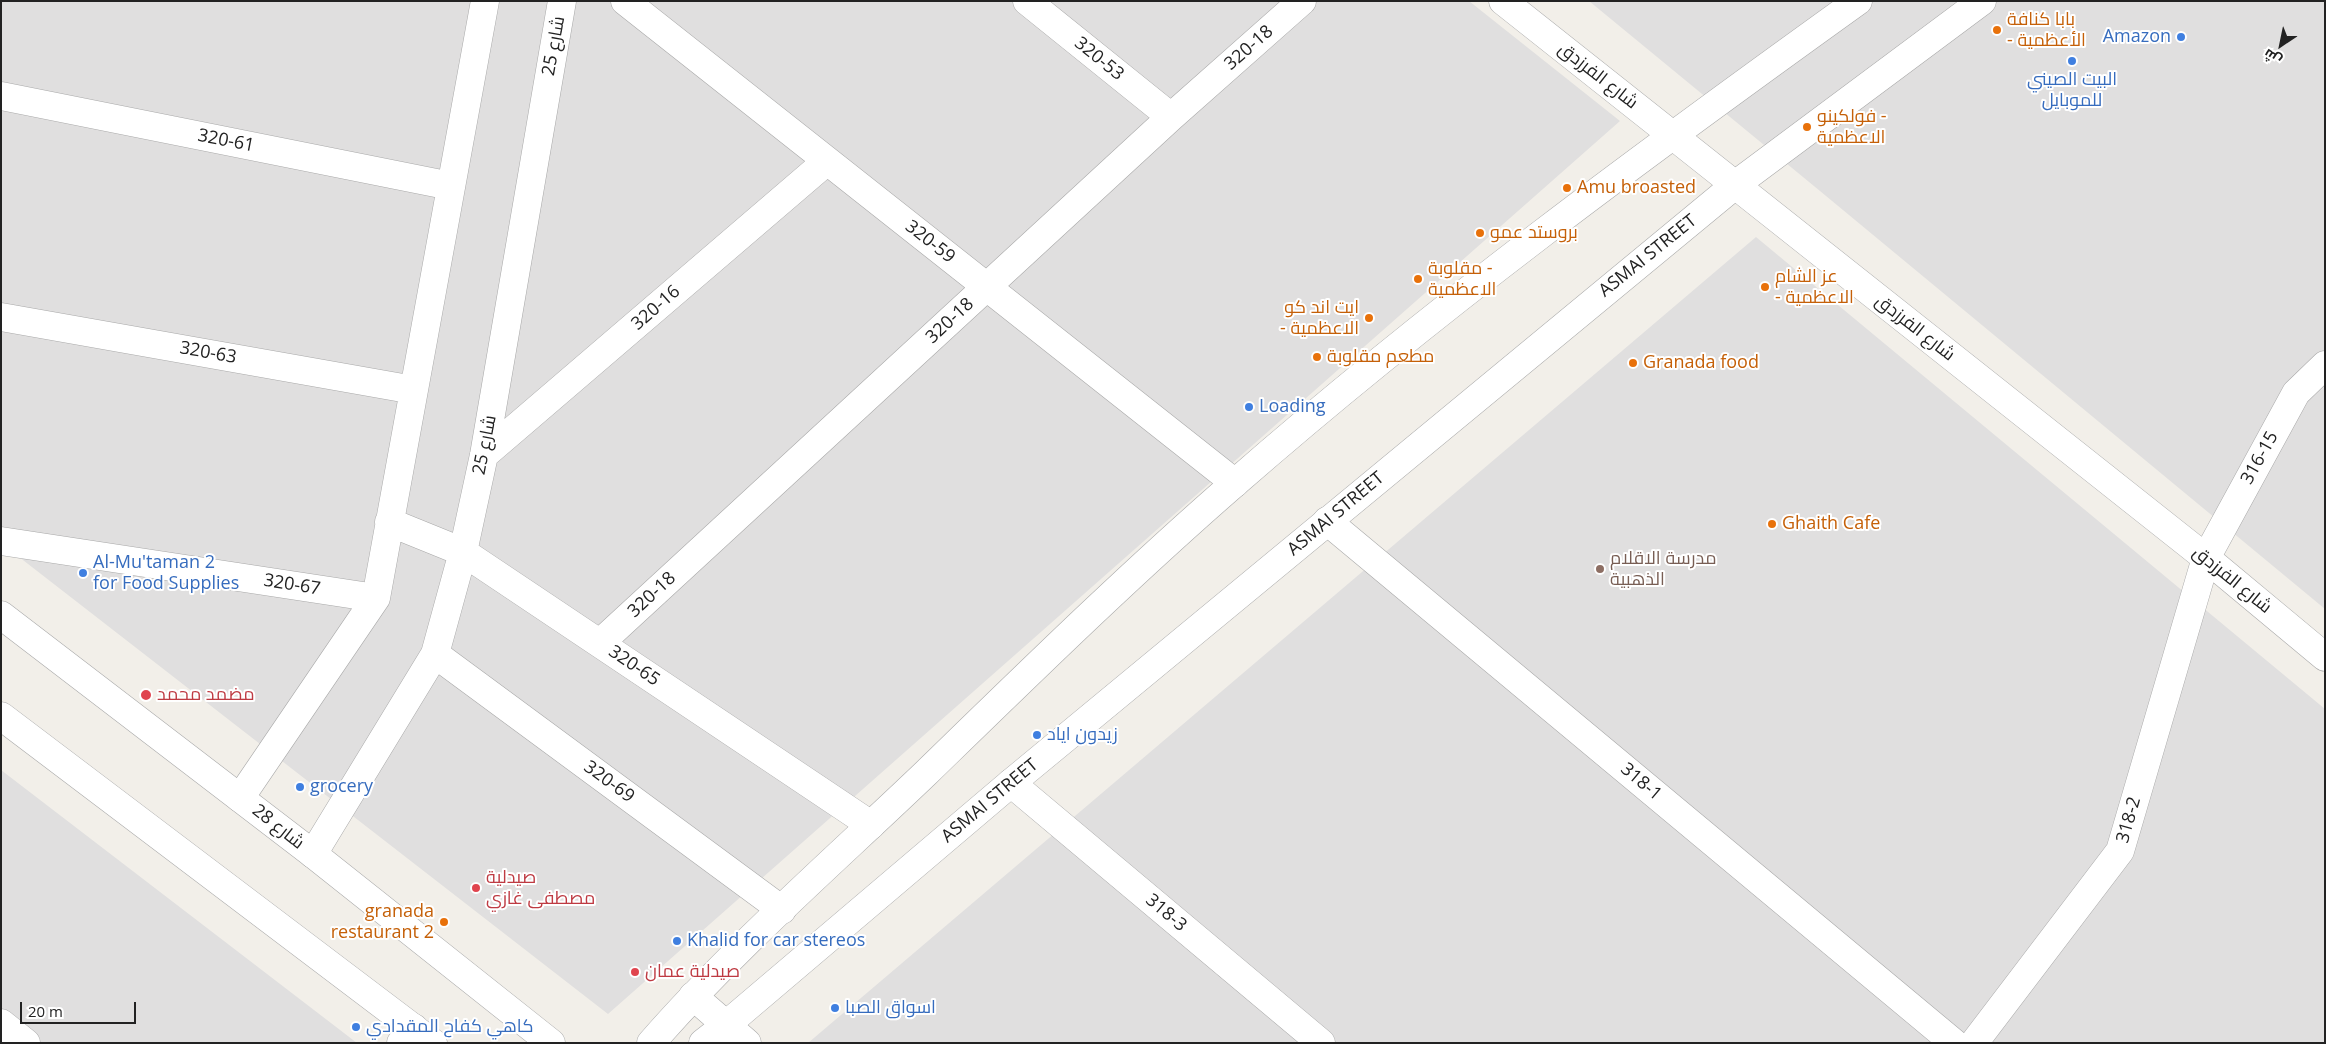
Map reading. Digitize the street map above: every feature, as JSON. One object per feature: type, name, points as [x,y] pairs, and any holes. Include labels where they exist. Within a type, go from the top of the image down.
[{"type":"street","points":[[240,798],[376,598],[485,1]]},
{"type":"street","name":"شارع 25","points":[[313,854],[435,654],[463,552],[484,455],[562,1]]},
{"type":"street","name":"320-59","points":[[625,1],[1235,483]]},
{"type":"street","name":"320-53","points":[[1027,1],[1171,117]]},
{"type":"street","name":"320-18","points":[[600,643],[1171,117],[1302,1]]},
{"type":"street","name":"شارع الفرزدق","points":[[1503,1],[2206,558],[2325,656]]},
{"type":"street","points":[[652,1043],[693,996],[782,910],[1030,672],[1235,483],[1411,335],[1672,135],[1858,1]]},
{"type":"street","name":"ASMAI STREET","points":[[702,1043],[726,1026],[1011,783],[1735,185],[1982,1]]},
{"type":"street","name":"320-61","points":[[1,96],[451,186]]},
{"type":"street","name":"320-16","points":[[484,455],[827,161]]},
{"type":"street","name":"320-63","points":[[1,317],[414,390]]},
{"type":"street","name":"316-15","points":[[2206,558],[2296,393],[2325,365]]},
{"type":"street","name":"318-1","points":[[1327,521],[1954,1043]]},
{"type":"street","name":"320-65","points":[[390,522],[463,552],[871,825]]},
{"type":"street","name":"320-67","points":[[1,542],[376,598]]},
{"type":"street","name":"318-2","points":[[1974,1043],[2120,851],[2206,558]]},
{"type":"street","name":"شارع 28","points":[[1,616],[313,854],[551,1043]]},
{"type":"street","name":"320-69","points":[[435,654],[782,910]]},
{"type":"street","points":[[1,716],[416,1038]]},
{"type":"street","name":"318-3","points":[[1011,783],[1321,1043]]},
{"type":"street","points":[[693,996],[747,1043]]},
{"type":"street","points":[[1,1023],[26,1043]]},
{"type":"shaded area","points":[[1,1],[1469,1],[1620,121],[608,1014],[1,543]]},
{"type":"shaded area","points":[[1589,1],[2325,1],[2325,609],[1820,191]]},
{"type":"shaded area","points":[[1756,237],[2325,709],[2325,1043],[808,1043]]},
{"type":"shaded area","points":[[1,770],[357,1043],[1,1043]]},
{"type":"place","name":"بابا كنافة - الأعظمية","points":[[1997,30]]},
{"type":"place","name":"Amazon","points":[[2181,37]]},
{"type":"place","name":"البيت الصيني للموبايل","points":[[2072,61]]},
{"type":"place","name":"فولكينو - الاعظمية","points":[[1807,127]]},
{"type":"place","name":"Amu broasted","points":[[1567,188]]},
{"type":"place","name":"بروستد عمو","points":[[1480,233]]},
{"type":"place","name":"مقلوبة - الاعظمية","points":[[1418,279]]},
{"type":"place","name":"عز الشام - الاعظمية","points":[[1765,287]]},
{"type":"place","name":"ايت اند كو - الاعظمية","points":[[1369,318]]},
{"type":"place","name":"مطعم مقلوبة","points":[[1317,357]]},
{"type":"place","name":"Granada food","points":[[1633,363]]},
{"type":"place","name":"Loading","points":[[1249,407]]},
{"type":"place","name":"Ghaith Cafe","points":[[1772,524]]},
{"type":"place","name":"مدرسة الاقلام الذهبية","points":[[1600,569]]},
{"type":"place","name":"Al-Mu'taman 2 for Food Supplies","points":[[83,573]]},
{"type":"place","name":"مضمد محمد","points":[[146,695]]},
{"type":"place","name":"زيدون اياد","points":[[1037,735]]},
{"type":"place","name":"grocery","points":[[300,787]]},
{"type":"place","name":"صيدلية مصطفى غازي","points":[[476,888]]},
{"type":"place","name":"granada restaurant 2","points":[[444,922]]},
{"type":"place","name":"Khalid for car stereos","points":[[677,941]]},
{"type":"place","name":"صيدلية عمان","points":[[635,972]]},
{"type":"place","name":"اسواق الصبا","points":[[835,1008]]},
{"type":"place","name":"كاهي كفاح المقدادي","points":[[356,1027]]}]
